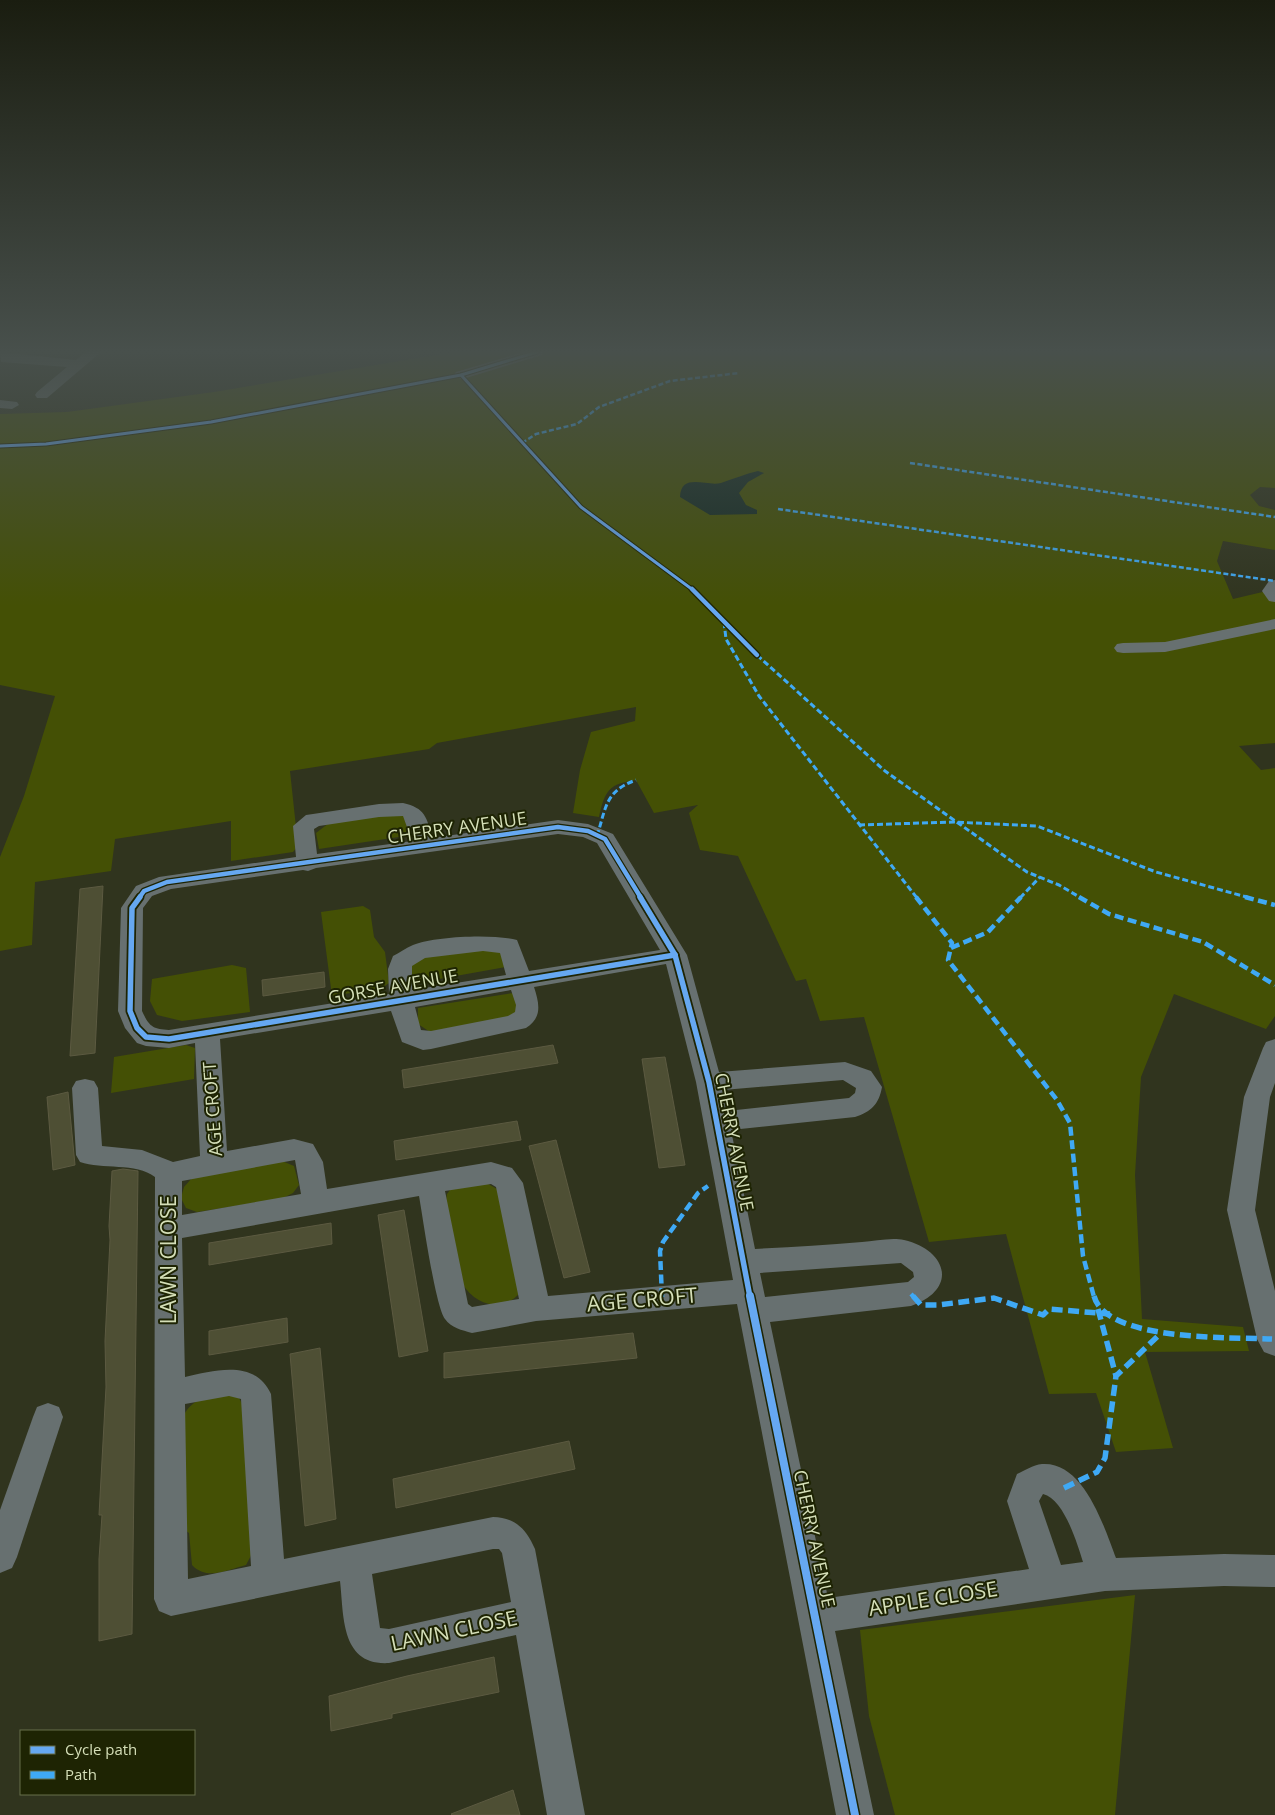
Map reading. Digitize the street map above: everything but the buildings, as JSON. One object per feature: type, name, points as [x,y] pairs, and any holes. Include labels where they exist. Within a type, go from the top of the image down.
[{"type":"street","points":[[1123,648],[1165,647],[1275,624]]},
{"type":"street","name":"CHERRY AVENUE","points":[[308,864],[303,833],[304,826],[313,820],[394,809],[408,810],[414,814],[424,847]]},
{"type":"street","name":"CHERRY AVENUE","points":[[130,1011],[132,908],[144,891],[167,882],[308,864],[558,827],[588,831],[605,839],[674,955],[710,1082],[751,1301],[855,1815]]},
{"type":"street","name":"GORSE AVENUE","points":[[483,943],[509,946],[528,1005],[527,1014],[523,1020],[505,1026],[423,1041],[411,1036],[406,1025],[402,1000],[399,967],[406,958],[420,951],[483,943]]},
{"type":"street","name":"GORSE AVENUE","points":[[130,1011],[137,1028],[146,1037],[169,1039],[674,955]]},
{"type":"street","name":"AGE CROFT","points":[[207,1033],[214,1164],[294,1149],[300,1150],[306,1153],[309,1160],[315,1202]]},
{"type":"street","points":[[1275,1048],[1257,1098],[1241,1210],[1272,1339],[1275,1343]]},
{"type":"street","name":"CHERRY AVENUE","points":[[710,1082],[846,1071],[862,1078],[869,1087],[867,1098],[855,1107],[716,1122]]},
{"type":"street","points":[[85,1088],[89,1155],[108,1159],[144,1160],[161,1165],[168,1173]]},
{"type":"street","name":"LAWN CLOSE","points":[[214,1164],[168,1173],[171,1599],[494,1533],[504,1533],[514,1540],[518,1549],[529,1615],[389,1646],[376,1646],[367,1640],[364,1634],[354,1562]]},
{"type":"street","points":[[168,1229],[491,1173],[502,1176],[509,1183],[536,1309]]},
{"type":"street","name":"AGE CROFT","points":[[430,1184],[455,1310],[462,1317],[472,1320],[536,1309],[751,1301]]},
{"type":"street","points":[[744,1262],[902,1251],[921,1260],[928,1272],[924,1287],[911,1294],[751,1301]]},
{"type":"street","points":[[169,1394],[232,1382],[247,1384],[256,1394],[269,1579]]},
{"type":"street","points":[[0,1557],[48,1417]]},
{"type":"street","points":[[1050,1582],[1023,1501],[1028,1485],[1042,1479],[1061,1484],[1074,1498],[1105,1575]]},
{"type":"street","name":"APPLE CLOSE","points":[[816,1617],[1105,1575],[1224,1570],[1275,1571]]},
{"type":"street","points":[[529,1615],[566,1815]]},
{"type":"green space","points":[[0,437],[1275,437],[1275,488],[1260,487],[1250,495],[1259,506],[1275,510],[1275,550],[1223,541],[1217,561],[1233,599],[1275,589],[1275,743],[1239,746],[1261,770],[1275,768],[1275,1016],[1266,1029],[1174,994],[1141,1077],[1135,1175],[1142,1319],[1243,1327],[1249,1351],[1145,1352],[1173,1448],[1116,1452],[1096,1393],[1049,1394],[1006,1234],[929,1242],[864,1017],[820,1021],[806,979],[796,981],[738,856],[700,850],[689,813],[698,805],[654,813],[636,780],[619,784],[609,790],[603,801],[599,817],[573,813],[580,770],[591,732],[635,721],[636,707],[437,743],[429,749],[290,771],[298,846],[293,852],[231,861],[231,821],[115,839],[111,871],[35,882],[32,945],[0,951],[0,857],[24,796],[55,696],[0,685]]},
{"type":"green space","points":[[397,813],[406,814],[412,835],[319,849],[316,833],[329,823]]},
{"type":"green space","points":[[363,906],[370,910],[374,937],[385,952],[389,983],[382,988],[332,996],[321,912]]},
{"type":"green space","points":[[499,948],[511,966],[411,984],[409,963],[417,957]]},
{"type":"green space","points":[[232,965],[246,968],[250,1012],[182,1021],[157,1015],[150,1001],[152,979]]},
{"type":"green space","points":[[513,993],[519,1010],[513,1016],[430,1032],[418,1024],[418,1008]]},
{"type":"green space","points":[[186,1045],[195,1048],[194,1079],[111,1093],[114,1057]]},
{"type":"green space","points":[[282,1161],[294,1166],[299,1185],[293,1193],[281,1199],[197,1212],[186,1208],[181,1198],[184,1187],[192,1178]]},
{"type":"green space","points":[[483,1181],[497,1189],[521,1291],[506,1303],[498,1305],[489,1304],[473,1296],[461,1281],[446,1201],[447,1194],[453,1186]]},
{"type":"green space","points":[[223,1393],[239,1398],[248,1415],[255,1548],[246,1565],[211,1573],[198,1570],[192,1565],[189,1533],[185,1530],[182,1419],[189,1407],[194,1403]]},
{"type":"green space","points":[[1135,1595],[1115,1815],[895,1815],[869,1716],[860,1630]]},
{"type":"water","points":[[758,471],[764,473],[748,482],[739,493],[746,505],[757,510],[757,514],[710,515],[680,497],[681,489],[690,483],[721,483]]},
{"type":"marked path","points":[[522,443],[532,437]]},
{"type":"marked path","points":[[910,463],[1275,517]]},
{"type":"marked path","points":[[778,509],[1275,581]]},
{"type":"marked path","points":[[724,622],[726,639],[759,696],[952,943],[948,960],[1057,1100],[1070,1123],[1083,1256],[1096,1304],[1122,1323],[1160,1334],[1272,1339]]},
{"type":"marked path","points":[[757,655],[885,771],[1027,872],[1059,885],[1109,914],[1203,942],[1275,985]]},
{"type":"marked path","points":[[597,836],[605,808],[612,794],[625,784],[636,780]]},
{"type":"marked path","points":[[859,825],[954,822],[1037,826],[1156,872],[1275,905]]},
{"type":"marked path","points":[[951,948],[988,932],[1040,877]]},
{"type":"marked path","points":[[662,1298],[660,1251],[663,1242],[698,1193],[708,1186]]},
{"type":"marked path","points":[[911,1294],[921,1305],[929,1306],[994,1298],[1008,1301],[1043,1315],[1049,1309],[1110,1314]]},
{"type":"marked path","points":[[1098,1309],[1116,1376]]},
{"type":"marked path","points":[[1064,1488],[1097,1472],[1105,1458],[1116,1376],[1160,1334]]},
{"type":"cycle path","points":[[0,446],[46,444],[101,437]]},
{"type":"cycle path","points":[[517,437],[581,507],[685,582],[757,655]]},
{"type":"cycle path","points":[[675,955],[169,1039],[146,1037],[137,1028],[130,1011],[132,908],[144,891],[167,882],[558,827],[588,831],[605,839],[675,955],[709,1082],[753,1311],[855,1815]]}]
